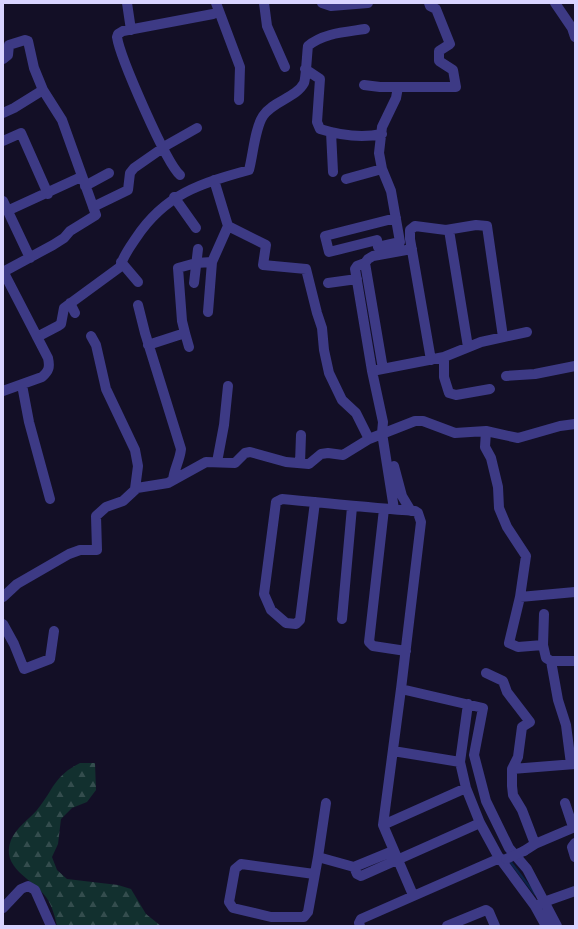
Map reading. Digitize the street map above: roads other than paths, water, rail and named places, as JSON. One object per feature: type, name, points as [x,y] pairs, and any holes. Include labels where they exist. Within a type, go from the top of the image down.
[{"type":"street","points":[[128,3],[131,30]]},
{"type":"street","points":[[264,3],[267,26],[285,67]]},
{"type":"street","points":[[322,3],[331,6],[368,3]]},
{"type":"street","points":[[364,86],[456,87],[453,70],[439,61],[439,50],[450,44],[436,9],[430,6],[429,3]]},
{"type":"street","points":[[555,3],[572,28],[575,37]]},
{"type":"street","points":[[180,175],[175,171],[163,148],[127,68],[117,40],[118,34],[131,30],[213,14],[218,7]]},
{"type":"street","points":[[218,7],[240,67],[239,100]]},
{"type":"street","points":[[38,336],[61,324],[64,308],[120,267],[121,262],[138,234],[154,214],[174,197],[214,180],[249,170],[259,124],[263,116],[277,103],[300,88],[305,79],[308,46],[314,41],[341,33],[365,29]]},
{"type":"street","points":[[3,59],[8,55],[9,45],[27,41],[32,62],[43,90],[62,120],[96,216],[76,227],[62,240],[3,272],[38,336],[50,366],[47,373],[42,377],[3,392]]},
{"type":"street","points":[[305,69],[320,79],[318,126],[320,129],[331,132],[367,136],[382,134]]},
{"type":"street","points":[[396,218],[325,236],[329,252],[377,240],[378,247],[400,242],[396,218],[391,191],[382,169],[379,153],[382,127],[396,98],[398,87]]},
{"type":"street","points":[[3,112],[14,108],[43,90]]},
{"type":"street","points":[[93,207],[128,190],[130,173],[134,168],[196,128]]},
{"type":"street","points":[[331,132],[333,172]]},
{"type":"street","points":[[3,141],[21,133],[48,194]]},
{"type":"street","points":[[346,179],[382,169]]},
{"type":"street","points":[[30,258],[5,206],[48,194],[109,173]]},
{"type":"street","points":[[208,312],[212,262],[228,226],[214,180]]},
{"type":"street","points":[[174,197],[185,210],[196,228]]},
{"type":"street","points":[[431,360],[412,249],[410,230],[413,228],[420,226],[449,230],[476,225],[488,226],[503,337]]},
{"type":"street","points":[[228,226],[266,245],[264,265],[306,269],[316,313],[322,328],[324,350],[329,373],[342,400],[356,413],[369,439]]},
{"type":"street","points":[[449,230],[468,346]]},
{"type":"street","points":[[194,283],[198,249]]},
{"type":"street","points":[[411,511],[399,489],[385,432],[372,371],[356,279],[356,267],[365,263],[373,256],[412,249]]},
{"type":"street","points":[[121,262],[138,282]]},
{"type":"street","points":[[189,347],[182,321],[178,268],[196,263],[212,262]]},
{"type":"street","points":[[365,263],[383,369]]},
{"type":"street","points":[[328,283],[356,279]]},
{"type":"street","points":[[70,303],[75,313]]},
{"type":"street","points":[[138,304],[148,346],[181,449],[179,459],[174,468],[173,480]]},
{"type":"street","points":[[372,371],[444,357],[468,346],[527,332]]},
{"type":"street","points":[[148,346],[185,333]]},
{"type":"street","points":[[90,336],[96,346],[106,389],[135,450],[138,466],[135,489]]},
{"type":"street","points":[[444,357],[444,377],[449,393],[456,395],[490,389]]},
{"type":"street","points":[[506,376],[535,374],[575,366]]},
{"type":"street","points":[[22,385],[29,422],[50,499]]},
{"type":"street","points":[[217,462],[224,425],[228,386]]},
{"type":"street","points":[[3,597],[17,584],[69,554],[80,550],[97,550],[96,516],[106,508],[123,501],[135,489],[168,483],[206,462],[235,463],[245,453],[250,452],[286,462],[309,464],[325,453],[343,455],[369,439],[385,432],[420,421],[456,432],[486,431],[518,438],[560,426],[575,424]]},
{"type":"street","points":[[486,431],[485,447],[491,458],[498,487],[499,508],[507,527],[526,556],[520,597],[509,642],[518,647],[544,645]]},
{"type":"street","points":[[385,432],[389,509],[369,640],[373,646],[406,651]]},
{"type":"street","points":[[300,463],[301,435]]},
{"type":"street","points":[[315,502],[301,618],[296,624],[289,624],[281,620],[271,610],[264,594],[276,502],[282,499],[315,502],[352,507],[411,511],[418,513],[421,522],[383,825],[413,895]]},
{"type":"street","points":[[342,619],[352,507]]},
{"type":"street","points":[[520,597],[575,592]]},
{"type":"street","points":[[544,614],[544,645],[546,658],[551,661],[575,661]]},
{"type":"street","points":[[3,624],[14,644],[24,669],[50,659],[54,631]]},
{"type":"street","points":[[512,769],[573,764],[566,725],[558,700],[551,661]]},
{"type":"street","points":[[486,673],[503,681],[507,692],[530,722],[522,727],[518,757],[512,769],[513,795],[522,810],[535,844]]},
{"type":"street","points":[[401,689],[483,708],[474,755],[486,801],[505,858],[527,869],[540,903],[543,925]]},
{"type":"street","points":[[468,704],[461,758],[466,788],[480,823],[557,926]]},
{"type":"street","points":[[393,751],[461,758],[474,755]]},
{"type":"street","points":[[383,825],[466,788]]},
{"type":"street","points":[[314,874],[245,863],[237,866],[235,869],[230,906],[271,922],[301,918],[307,915],[318,856],[326,803]]},
{"type":"street","points":[[360,926],[359,923],[361,919],[413,895],[505,858],[524,852],[535,844],[564,833],[574,827],[565,803]]},
{"type":"street","points":[[318,856],[354,867],[357,874],[361,876],[395,856],[480,823]]},
{"type":"street","points":[[575,843],[572,847],[575,857]]},
{"type":"street","points":[[3,908],[21,889],[28,886],[35,890],[51,926]]},
{"type":"street","points":[[540,903],[575,891]]},
{"type":"street","points":[[447,926],[486,910],[489,912],[495,926]]},
{"type":"waterway","points":[[509,860],[535,894]]}]
